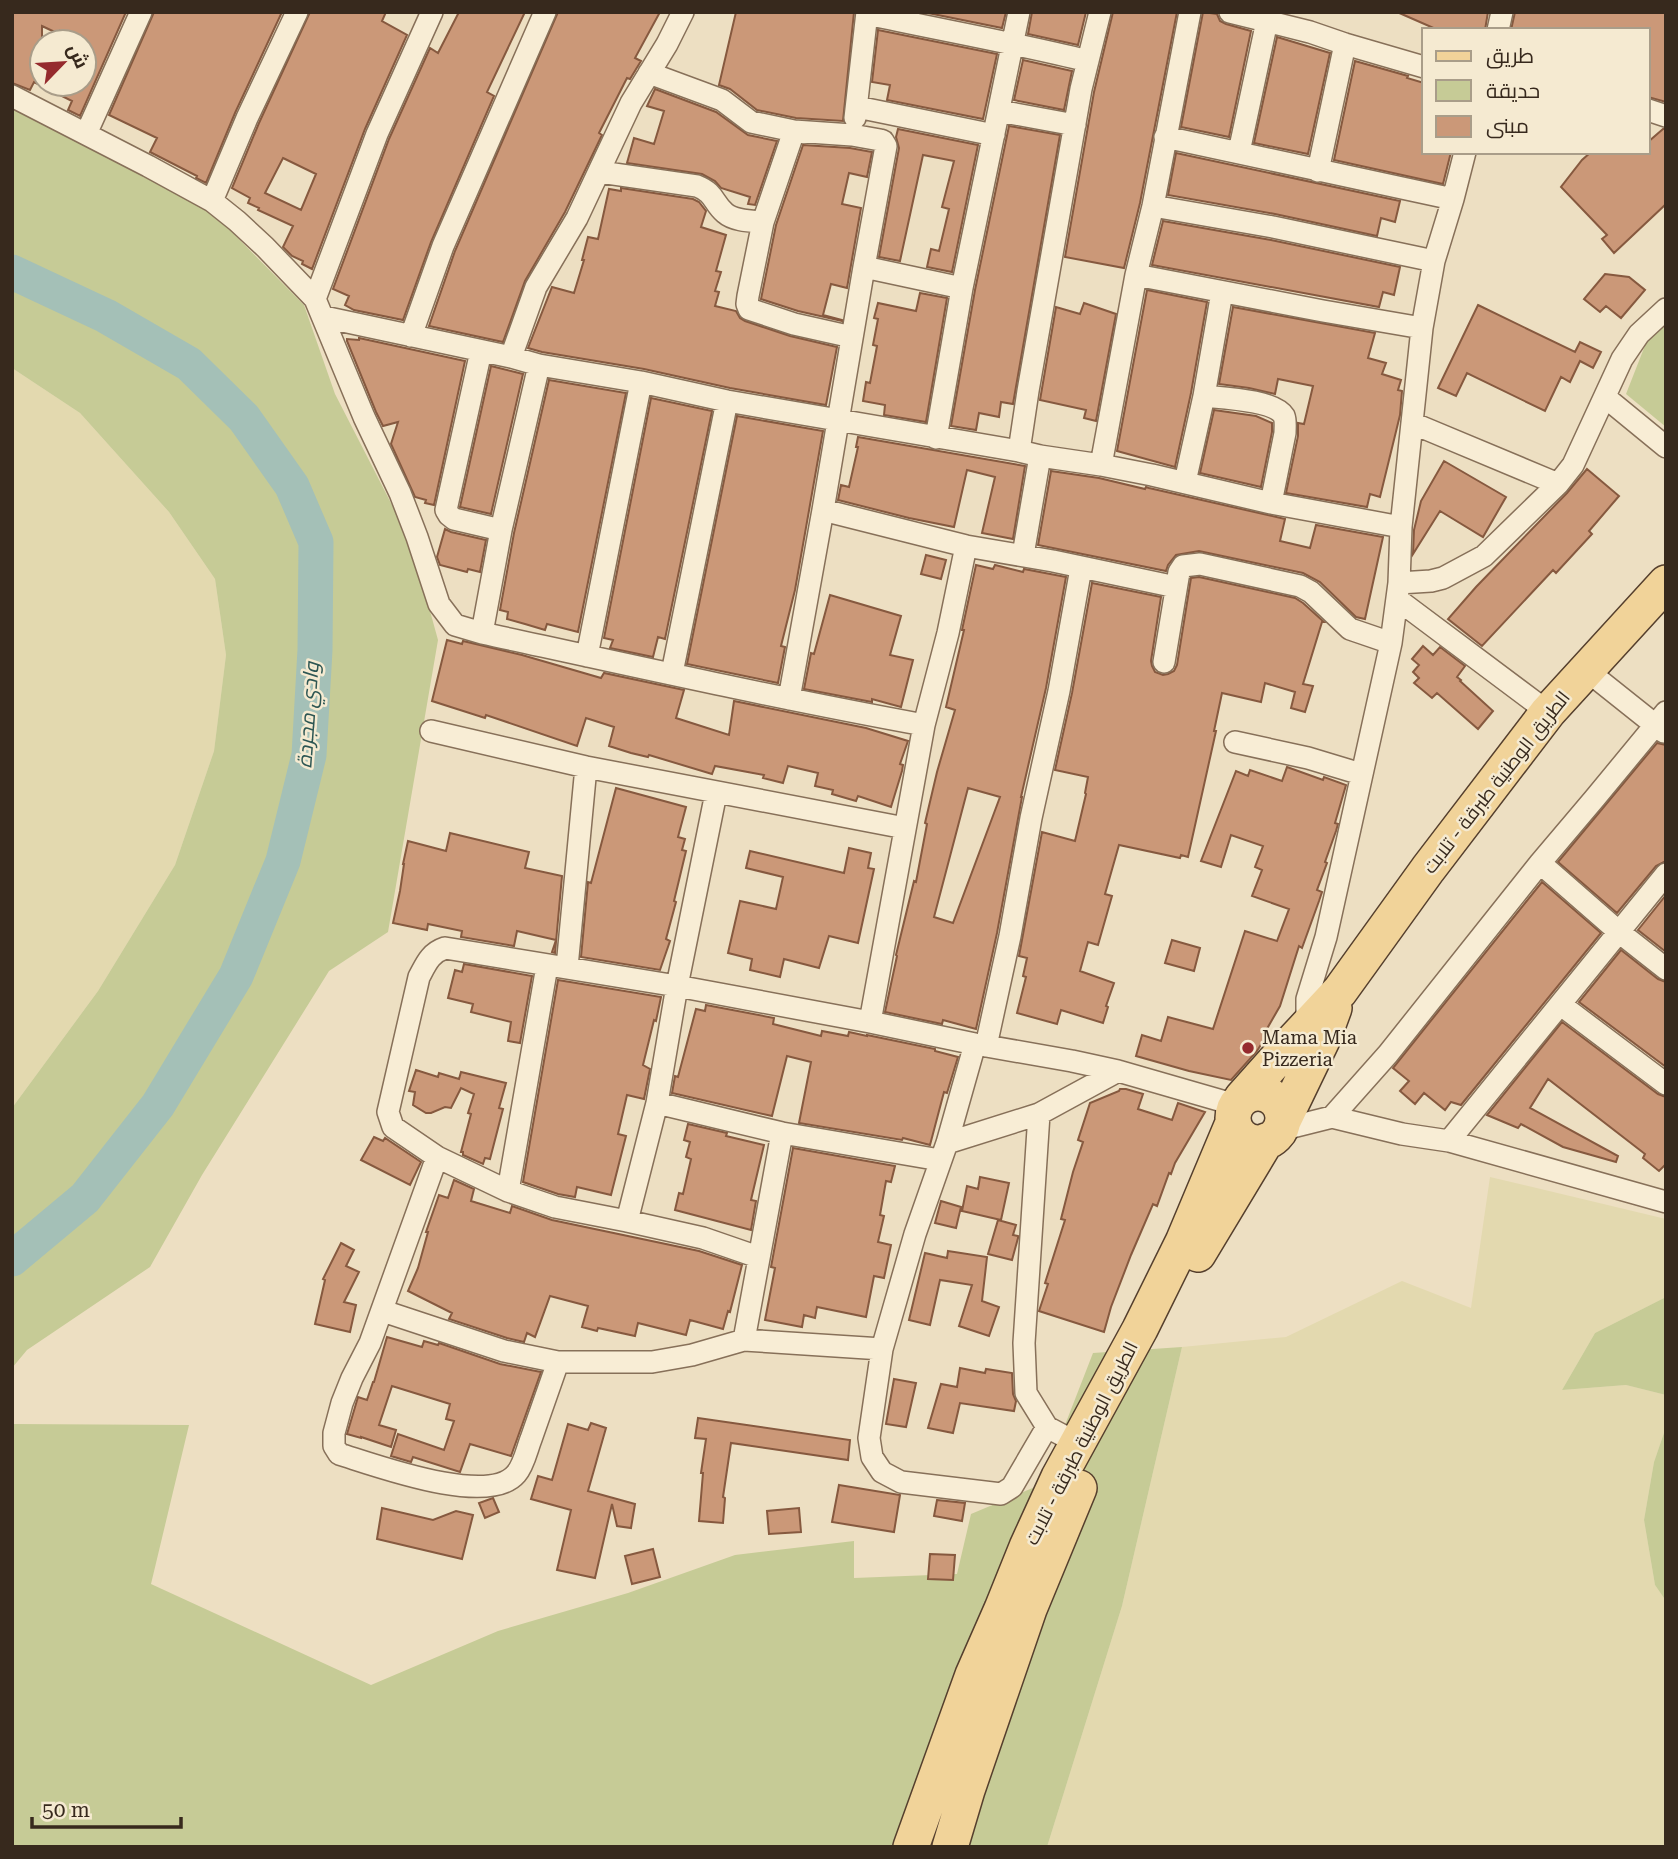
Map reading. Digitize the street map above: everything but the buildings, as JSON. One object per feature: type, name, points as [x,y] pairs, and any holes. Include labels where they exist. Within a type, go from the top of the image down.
[{"type":"main road","name":"الطريق الوطنية طبرقة - تلابت","points":[[950,1847],[1029,1609],[1077,1493],[1131,1392],[1202,1246],[1276,1131],[1315,1032],[1340,992],[1436,859],[1548,712],[1666,583]]},
{"type":"main road","name":"الطريق الوطنية طبرقة - تلابت","points":[[911,1847],[973,1675],[1027,1547],[1059,1477],[1140,1329],[1183,1242],[1237,1109],[1315,1032]]},
{"type":"main road","points":[[1237,1109],[1237,1131],[1249,1141],[1258,1143],[1276,1131]]},
{"type":"street","points":[[86,134],[141,12]]},
{"type":"street","points":[[212,201],[247,118],[297,12]]},
{"type":"street","points":[[319,308],[346,213],[377,134],[432,12]]},
{"type":"street","points":[[411,336],[452,223],[545,12]]},
{"type":"street","points":[[511,357],[536,287],[577,218],[631,103],[667,44],[682,12]]},
{"type":"street","points":[[936,438],[962,288],[1019,12]]},
{"type":"street","points":[[1023,555],[1030,454],[1028,391],[1075,125],[1100,12]]},
{"type":"street","points":[[1101,465],[1189,12]]},
{"type":"street","points":[[1230,12],[1267,21],[1314,22],[1345,44],[1422,66]]},
{"type":"street","points":[[852,135],[858,107],[867,13],[953,33],[1012,42],[1088,61]]},
{"type":"street","points":[[1239,152],[1267,21]]},
{"type":"street","points":[[1318,171],[1345,44]]},
{"type":"street","points":[[649,73],[722,100],[751,122],[794,131],[852,135],[880,140],[886,146],[789,699]]},
{"type":"street","points":[[12,96],[212,201],[256,238],[319,308],[400,493],[439,604],[455,625],[587,656],[924,725]]},
{"type":"street","points":[[858,107],[994,135]]},
{"type":"street","points":[[999,111],[1075,125]]},
{"type":"street","points":[[794,131],[763,222],[747,304],[749,309],[794,324],[852,337]]},
{"type":"street","points":[[1165,137],[1454,199]]},
{"type":"street","points":[[1315,1032],[1307,999],[1326,937],[1391,643],[1422,328],[1434,261],[1454,199],[1465,154]]},
{"type":"street","points":[[600,172],[697,187],[711,194],[730,216],[763,222]]},
{"type":"street","points":[[1153,206],[1273,226],[1434,261]]},
{"type":"street","points":[[864,267],[962,288]]},
{"type":"street","points":[[1136,275],[1422,328]]},
{"type":"street","points":[[1185,482],[1204,396],[1222,292]]},
{"type":"street","points":[[319,308],[411,336],[539,365],[641,382],[727,401],[1101,465],[1271,503],[1401,527]]},
{"type":"street","points":[[1398,591],[1443,578],[1484,556],[1558,484],[1573,465],[1622,359],[1639,334],[1666,309]]},
{"type":"street","points":[[481,351],[446,510],[454,519],[501,530]]},
{"type":"street","points":[[482,633],[501,530],[539,365]]},
{"type":"street","points":[[587,656],[641,382]]},
{"type":"street","points":[[1204,396],[1265,405],[1283,415],[1285,433],[1271,503]]},
{"type":"street","points":[[1605,397],[1666,447]]},
{"type":"street","points":[[673,673],[727,401]]},
{"type":"street","points":[[1412,423],[1558,484]]},
{"type":"street","points":[[823,510],[966,546],[1176,587]]},
{"type":"street","points":[[870,1022],[924,725],[948,633],[966,546]]},
{"type":"street","points":[[1164,662],[1179,572],[1183,566],[1200,564],[1300,586],[1311,592],[1350,629],[1391,643]]},
{"type":"street","points":[[1046,1427],[1012,1488],[1001,1494],[901,1482],[882,1472],[872,1458],[869,1438],[882,1349],[915,1234],[980,1045],[1010,936],[1082,568]]},
{"type":"street","points":[[1398,591],[1548,712]]},
{"type":"street","points":[[1332,1117],[1388,1054],[1539,863],[1662,724],[1585,670]]},
{"type":"street","points":[[431,732],[586,767],[905,828]]},
{"type":"street","points":[[1235,742],[1308,758],[1361,774]]},
{"type":"street","points":[[508,1191],[557,966],[586,767]]},
{"type":"street","points":[[627,1220],[657,1103],[677,986],[716,793]]},
{"type":"street","points":[[1539,863],[1666,969]]},
{"type":"street","points":[[1450,1141],[1666,874]]},
{"type":"street","points":[[758,1257],[703,1238],[555,1207],[508,1191],[437,1157],[393,1127],[387,1112],[419,977],[429,957],[445,948],[677,986],[870,1022],[1118,1071],[1237,1109]]},
{"type":"street","points":[[1561,1005],[1666,1084]]},
{"type":"street","points":[[657,1103],[782,1133],[944,1152],[1039,1114],[1118,1071]]},
{"type":"street","points":[[1039,1114],[1024,1343],[1026,1393],[1046,1427],[1077,1443]]},
{"type":"street","points":[[1276,1131],[1332,1117],[1402,1134],[1450,1141],[1665,1200]]},
{"type":"street","points":[[744,1340],[782,1133]]},
{"type":"street","points":[[437,1157],[383,1311],[342,1403],[334,1433],[334,1446],[339,1454],[458,1487],[489,1486],[506,1480],[516,1474],[525,1455],[558,1362]]},
{"type":"street","points":[[383,1311],[504,1351],[558,1362],[652,1362],[692,1355],[744,1340],[882,1349]]},
{"type":"shaded area","points":[[12,368],[80,413],[169,512],[215,579],[226,655],[214,751],[175,865],[98,991],[12,1108]]},
{"type":"shaded area","points":[[1490,1177],[1666,1219],[1666,1297],[1595,1333],[1562,1390],[1626,1385],[1666,1395],[1666,1427],[1654,1462],[1644,1520],[1655,1585],[1666,1601],[1666,1847],[1047,1847],[1122,1606],[1182,1347],[1286,1337],[1402,1281],[1471,1308]]},
{"type":"green space","points":[[12,106],[207,207],[304,305],[335,394],[411,542],[438,640],[388,932],[329,971],[202,1175],[150,1267],[27,1350],[12,1368],[12,1108],[98,991],[175,865],[214,751],[226,655],[215,579],[169,512],[80,413],[12,368]]},
{"type":"green space","points":[[1666,325],[1666,427],[1626,394],[1646,343]]},
{"type":"green space","points":[[1666,1297],[1666,1395],[1626,1385],[1562,1390],[1595,1333]]},
{"type":"green space","points":[[1182,1347],[1122,1606],[1047,1847],[12,1847],[12,1424],[189,1425],[151,1584],[371,1685],[498,1631],[628,1593],[735,1555],[854,1541],[854,1578],[957,1574],[971,1514],[1042,1484],[1093,1353]]},
{"type":"green space","points":[[1666,1427],[1666,1601],[1655,1585],[1644,1520],[1654,1462]]},
{"type":"waterway","name":"وادي مجردة","points":[[12,272],[106,316],[189,364],[244,418],[292,486],[316,542],[315,650],[309,755],[283,861],[236,976],[158,1105],[85,1198],[12,1259]]},
{"type":"place","name":"Mama Mia Pizzeria","points":[[1248,1048]]}]
